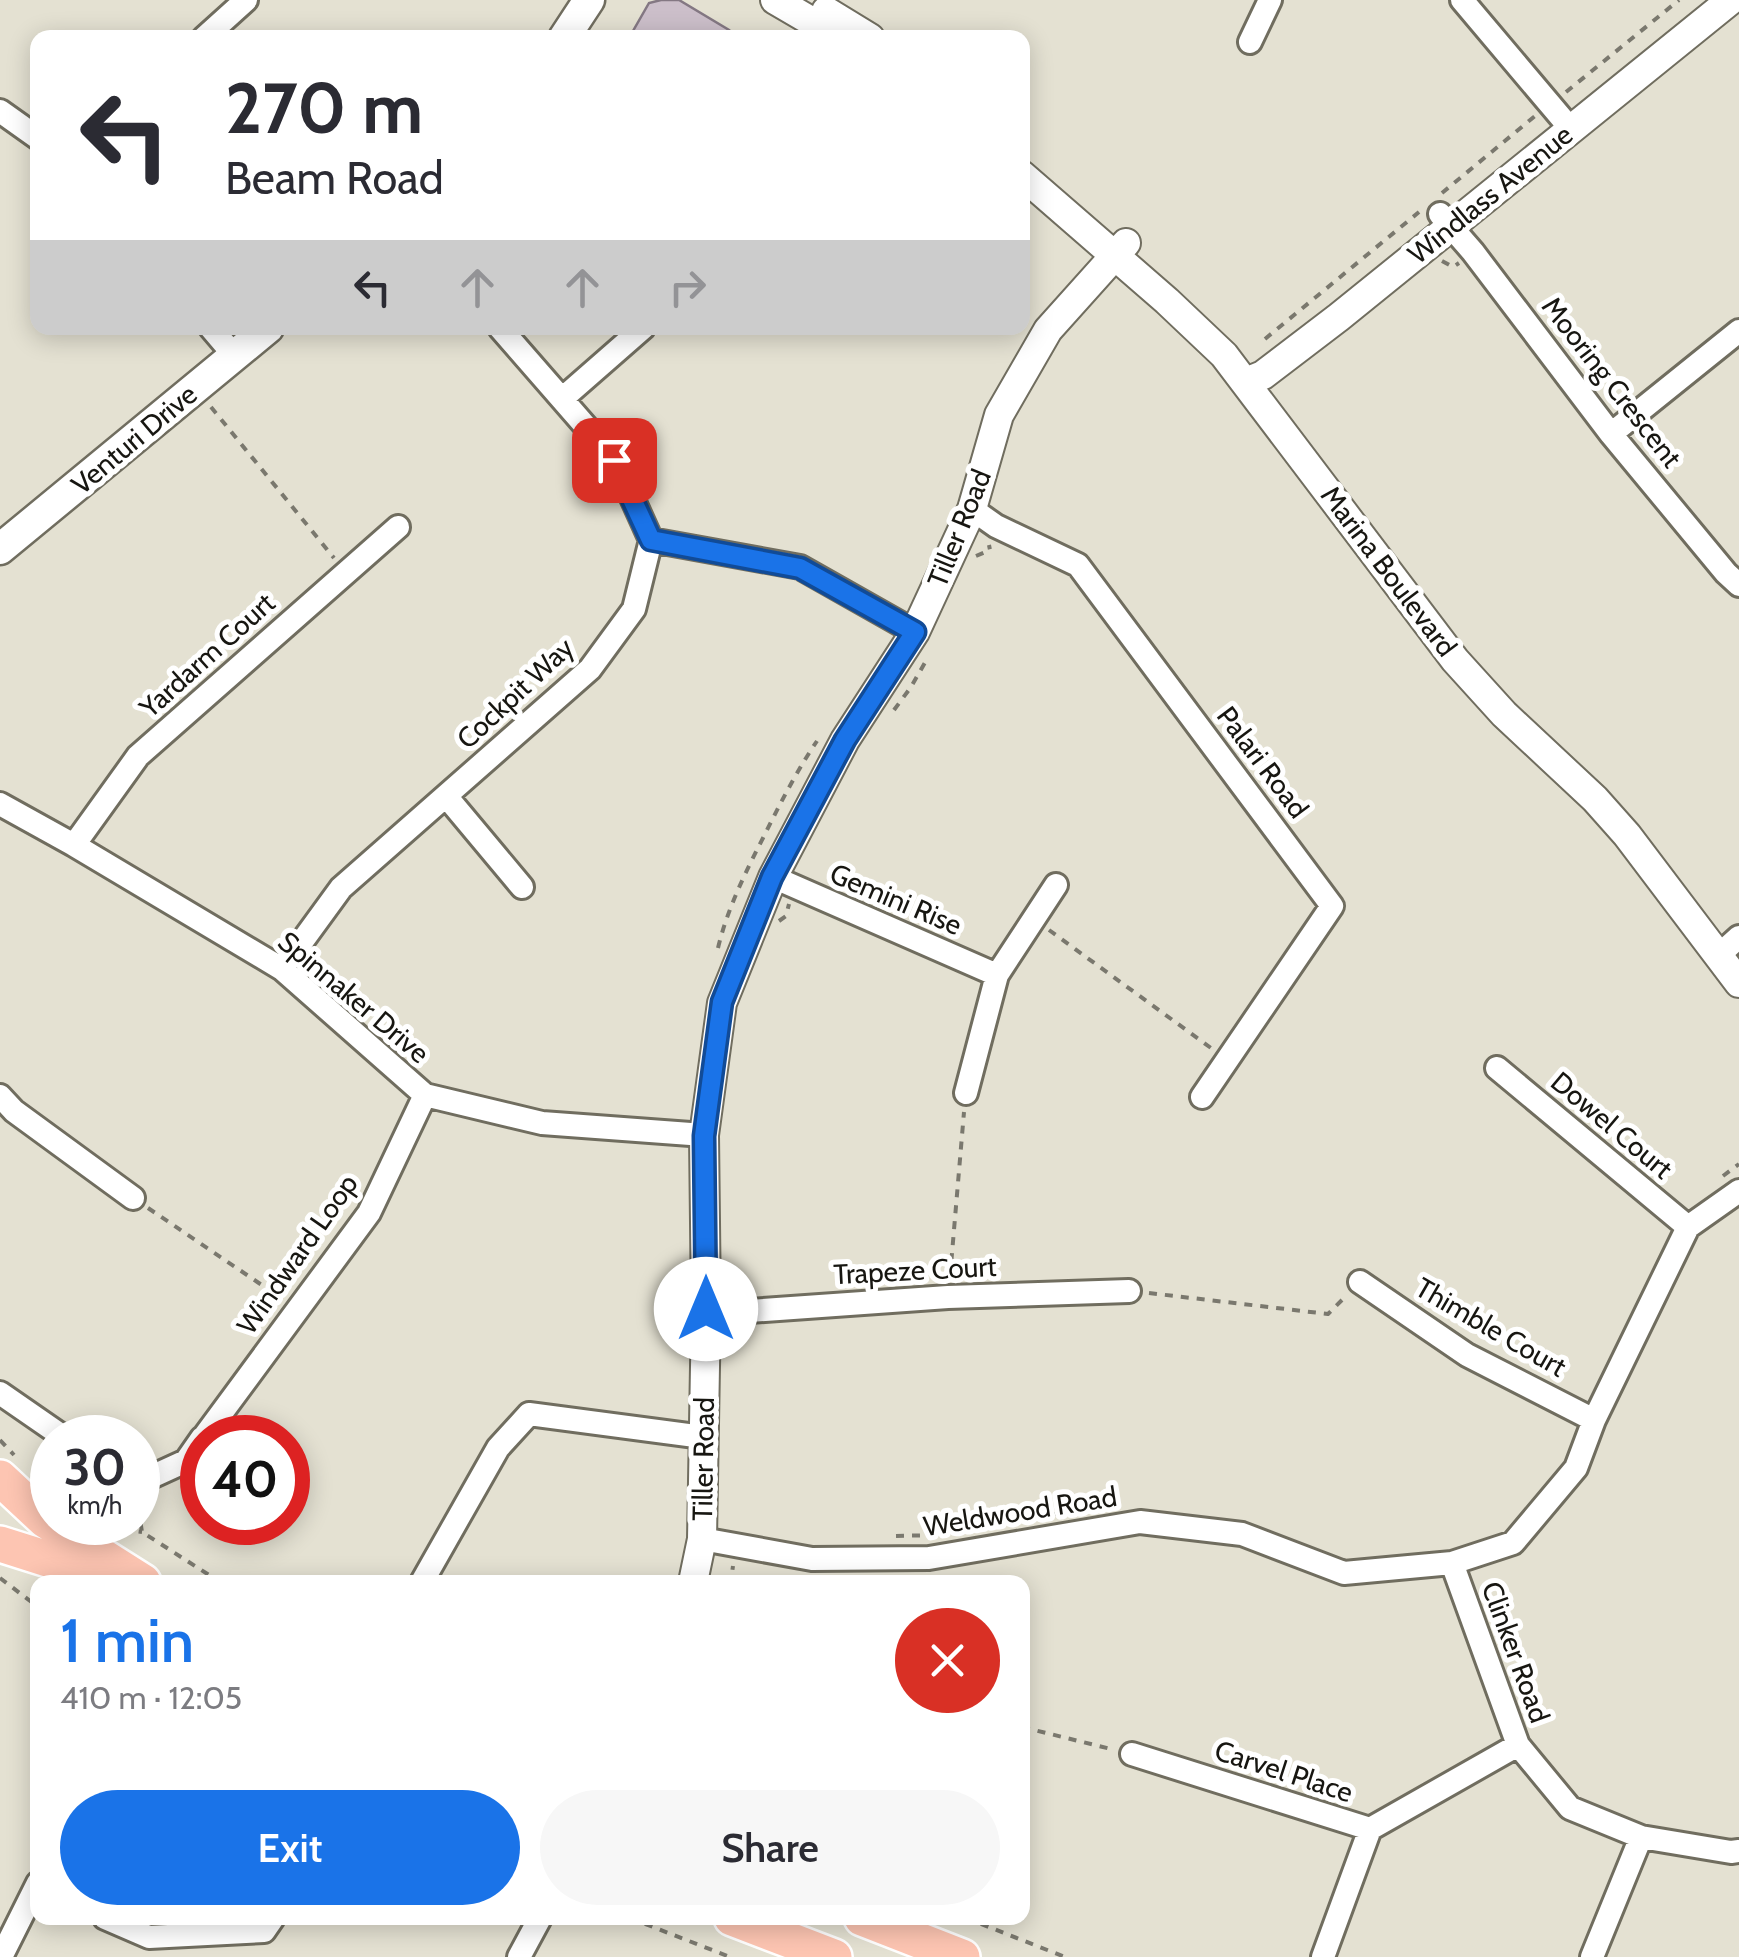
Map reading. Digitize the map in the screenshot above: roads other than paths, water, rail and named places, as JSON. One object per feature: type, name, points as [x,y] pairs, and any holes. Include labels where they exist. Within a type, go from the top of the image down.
[{"type":"main road","points":[[551,30],[570,0]]},
{"type":"main road","points":[[569,30],[589,0]]},
{"type":"main road","name":"Venturi Drive","points":[[0,533],[228,338]]},
{"type":"main road","name":"Venturi Drive","points":[[0,549],[228,338]]},
{"type":"main road","points":[[0,1478],[0,1513]]},
{"type":"main road","points":[[0,1478],[45,1520],[132,1575]]},
{"type":"main road","points":[[0,1544],[57,1562],[75,1575]]},
{"type":"main road","points":[[750,1925],[834,1957]]},
{"type":"main road","points":[[880,1925],[962,1957]]},
{"type":"street","points":[[213,30],[246,0]]},
{"type":"street","points":[[775,0],[826,30]]},
{"type":"street","points":[[808,0],[857,30]]},
{"type":"street","points":[[1250,42],[1270,0]]},
{"type":"street","points":[[1462,0],[1561,116]]},
{"type":"street","name":"Windlass Avenue","points":[[1253,367],[1436,213],[1706,0]]},
{"type":"street","name":"Windlass Avenue","points":[[1561,116],[1731,0]]},
{"type":"street","points":[[0,111],[30,132]]},
{"type":"street","name":"Marina Boulevard","points":[[1030,161],[1120,249]]},
{"type":"street","name":"Marina Boulevard","points":[[1030,181],[1194,303],[1253,367],[1459,640],[1520,706],[1619,801],[1650,838],[1732,949],[1739,983]]},
{"type":"street","name":"Mooring Crescent","points":[[1436,213],[1611,434],[1739,585]]},
{"type":"street","name":"Tiller Road","points":[[695,1575],[702,1539],[704,1136],[722,1002],[772,877],[845,740],[915,632],[972,509],[1000,416],[1048,330],[1120,249]]},
{"type":"street","points":[[1611,434],[1739,331]]},
{"type":"street","points":[[506,335],[614,460],[651,540],[800,568],[915,632]]},
{"type":"street","points":[[562,398],[634,335]]},
{"type":"street","name":"Palari Road","points":[[972,509],[996,526],[1078,564],[1332,906],[1202,1097]]},
{"type":"street","name":"Yardarm Court","points":[[74,845],[138,756],[398,527]]},
{"type":"street","name":"Cockpit Way","points":[[282,969],[341,888],[590,669],[634,609],[651,540]]},
{"type":"street","points":[[446,796],[522,886]]},
{"type":"street","name":"Spinnaker Drive","points":[[0,804],[282,969],[425,1094],[542,1123],[704,1136]]},
{"type":"street","name":"Gemini Rise","points":[[772,877],[997,976]]},
{"type":"street","points":[[966,1093],[997,976],[1056,885]]},
{"type":"street","name":"Dowel Court","points":[[1497,1068],[1688,1226]]},
{"type":"street","name":"Windward Loop","points":[[220,1415],[368,1213],[425,1094]]},
{"type":"street","points":[[0,1096],[14,1112],[132,1198]]},
{"type":"street","name":"Weldwood Road","points":[[702,1539],[812,1559],[929,1558],[1140,1522],[1242,1534],[1344,1573],[1452,1563],[1513,1542],[1576,1468],[1594,1420],[1688,1226],[1739,1191]]},
{"type":"street","name":"Thimble Court","points":[[1360,1282],[1468,1355],[1594,1420]]},
{"type":"street","name":"Trapeze Court","points":[[706,1309],[735,1312],[948,1297],[1128,1291]]},
{"type":"street","points":[[0,1392],[32,1415]]},
{"type":"street","points":[[426,1575],[498,1448],[529,1414],[703,1437]]},
{"type":"street","points":[[929,1558],[929,1575]]},
{"type":"street","name":"Clinker Road","points":[[1452,1563],[1518,1745],[1570,1808],[1641,1838],[1739,1851]]},
{"type":"street","name":"Carvel Place","points":[[1132,1754],[1370,1830],[1518,1745]]},
{"type":"street","points":[[1323,1957],[1370,1830]]},
{"type":"street","points":[[1592,1957],[1641,1838]]},
{"type":"street","points":[[1,1957],[30,1900]]},
{"type":"street","points":[[121,1925],[149,1937],[264,1931],[268,1925]]},
{"type":"street","points":[[519,1957],[536,1925]]}]
